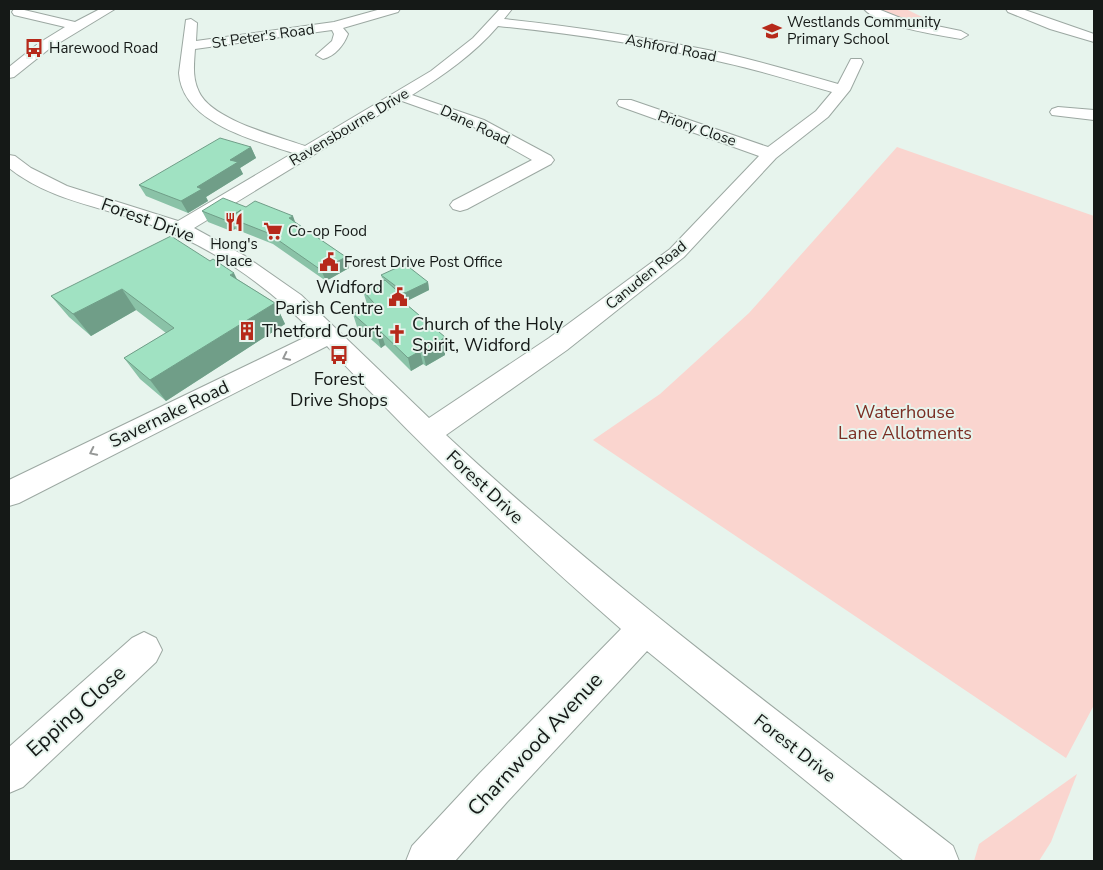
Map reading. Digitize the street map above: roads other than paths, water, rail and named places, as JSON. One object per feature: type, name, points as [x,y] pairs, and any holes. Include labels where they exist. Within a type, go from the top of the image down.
[{"type":"street","points":[[9,74],[15,62],[75,26],[109,9]]},
{"type":"street","name":"St Peter's Road","points":[[190,46],[335,26],[394,9]]},
{"type":"street","points":[[870,9],[892,19],[965,37],[915,13]]},
{"type":"street","points":[[1012,9],[1055,26],[1094,38]]},
{"type":"street","points":[[18,12],[75,26]]},
{"type":"street","name":"Ashford Road","points":[[501,15],[585,33],[689,51],[764,68],[842,90]]},
{"type":"street","name":"Ravensbourne Drive","points":[[179,229],[401,96],[454,62],[478,41],[501,15]]},
{"type":"street","points":[[191,23],[187,72],[189,90],[195,100],[235,127],[307,152]]},
{"type":"street","name":"St Peter's Road","points":[[321,50],[338,43],[341,34],[335,26]]},
{"type":"street","name":"Canuden Road","points":[[427,434],[558,344],[677,253],[770,154],[822,114],[842,90],[856,62]]},
{"type":"street","name":"Dane Road","points":[[401,96],[478,123],[553,164],[460,205]]},
{"type":"street","name":"Priory Close","points":[[624,103],[770,154]]},
{"type":"street","points":[[1058,112],[1094,115]]},
{"type":"street","name":"Forest Drive","points":[[9,160],[31,177],[57,189],[140,214],[179,229],[202,240],[267,280],[296,303],[427,434],[543,541],[645,629],[938,861]]},
{"type":"street","name":"Savernake Road","points":[[9,494],[329,335]]},
{"type":"street","name":"Charnwood Avenue","points":[[428,861],[492,788],[645,629]]},
{"type":"street","name":"Epping Close","points":[[9,773],[144,650]]},
{"type":"place","name":"Westlands Community Primary School","points":[[772,31]]},
{"type":"place","name":"Harewood Road","points":[[34,48]]},
{"type":"place","name":"Hong's Place","points":[[234,222]]},
{"type":"place","name":"Co-op Food","points":[[273,231]]},
{"type":"place","name":"Forest Drive Post Office","points":[[329,262]]},
{"type":"place","name":"Widford Parish Centre","points":[[398,297]]},
{"type":"place","name":"Thetford Court","points":[[247,331]]},
{"type":"place","name":"Church of the Holy Spirit, Widford","points":[[397,334]]},
{"type":"place","name":"Forest Drive Shops","points":[[339,355]]},
{"type":"park label","name":"Waterhouse Lane Allotments","points":[[905,422]]}]
